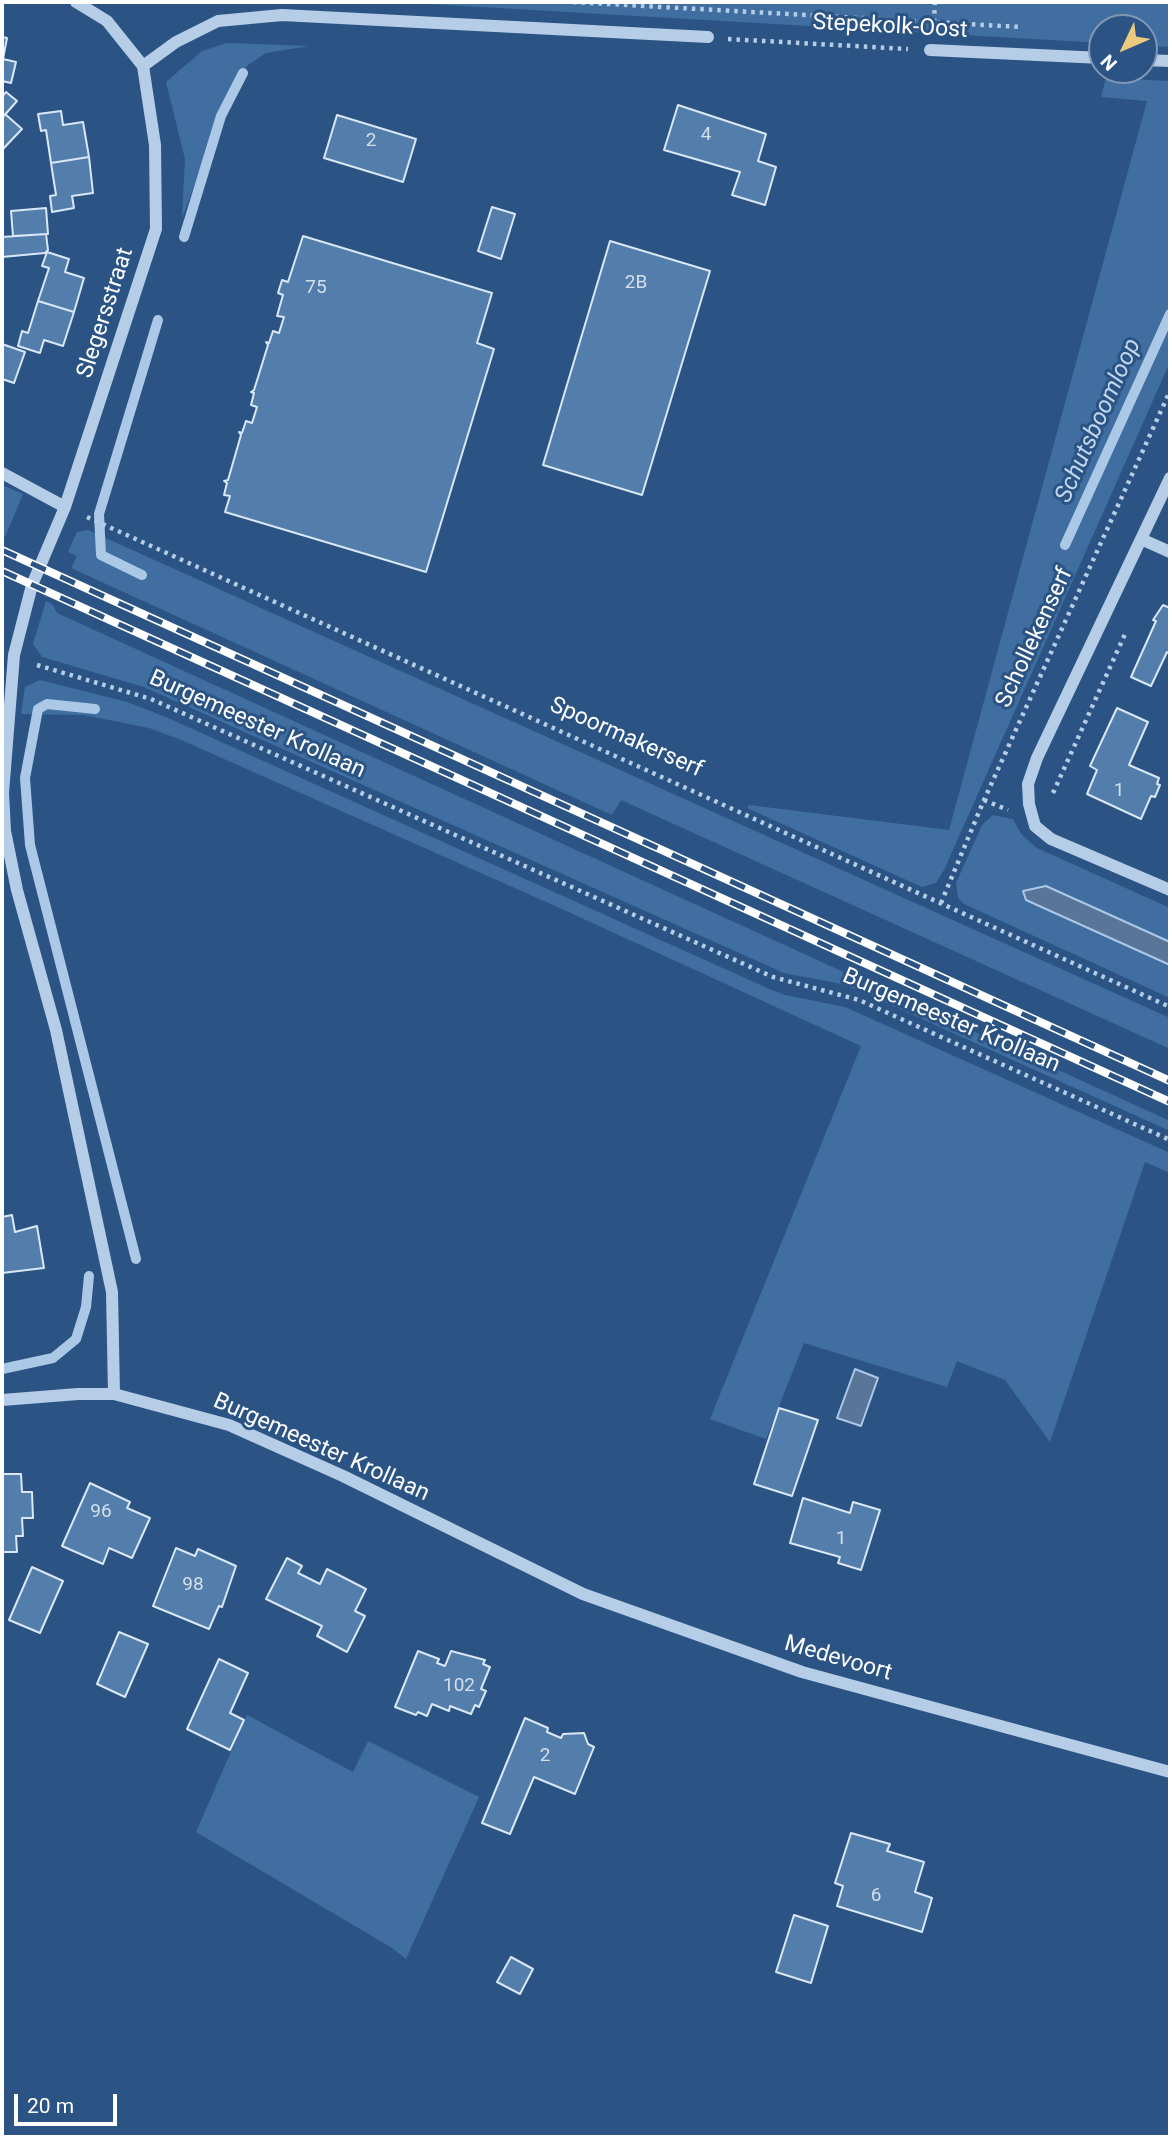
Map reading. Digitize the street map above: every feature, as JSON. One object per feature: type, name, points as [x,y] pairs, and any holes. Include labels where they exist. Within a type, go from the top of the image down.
[{"type":"street","points":[[76,2],[107,21],[143,66],[176,42],[218,22],[282,15],[708,37]]},
{"type":"street","name":"Stepekolk-Oost","points":[[930,50],[1088,57]]},
{"type":"street","name":"Slegersstraat","points":[[14,655],[32,585],[65,507],[156,229],[155,145],[143,66]]},
{"type":"street","points":[[2,472],[65,507]]},
{"type":"street","points":[[1170,478],[1037,758],[1028,784],[1029,804],[1035,826],[1051,839],[1170,890]]},
{"type":"street","points":[[1142,539],[1170,552]]},
{"type":"street","points":[[14,655],[2,793],[5,831],[56,1030],[113,1292],[114,1394]]},
{"type":"street","name":"Burgemeester Krollaan","points":[[2,1400],[114,1394],[229,1425],[343,1476],[504,1557]]},
{"type":"street","name":"Medevoort","points":[[504,1557],[583,1594],[802,1672],[1170,1772]]},
{"type":"path","points":[[573,2],[1025,27]]},
{"type":"path","points":[[934,22],[935,2]]},
{"type":"path","name":"Stepekolk-Oost","points":[[708,37],[930,50]]},
{"type":"path","name":"Schollekenserf","points":[[941,903],[984,800],[1170,391]]},
{"type":"path","name":"Spoormakerserf","points":[[65,507],[1170,1007]]},
{"type":"path","points":[[1051,799],[1130,624]]},
{"type":"path","name":"Burgemeester Krollaan","points":[[14,655],[50,671],[151,699],[773,977],[859,1000],[1170,1140]]},
{"type":"shaded area","points":[[395,2],[1170,2],[1170,47],[1158,47],[1158,14],[1088,14],[1088,42]]},
{"type":"shaded area","points":[[227,43],[309,46],[266,53],[248,65],[232,85],[182,218],[185,159],[166,82],[202,51]]},
{"type":"shaded area","points":[[1158,80],[1170,81],[1170,362],[944,870],[936,883],[922,887],[747,808],[749,805],[949,830],[1147,101],[1101,97],[1104,84],[1158,84]]},
{"type":"shaded area","points":[[2,485],[23,494],[5,537],[2,533]]},
{"type":"shaded area","points":[[88,530],[1170,1018],[1170,1049],[621,800],[612,815],[71,568],[77,556],[68,552],[77,532]]},
{"type":"shaded area","points":[[46,601],[53,605],[57,613],[1170,1121],[1170,1131],[860,991],[837,983],[784,973],[144,687],[42,657],[33,644]]},
{"type":"shaded area","points":[[40,680],[127,702],[168,718],[767,988],[785,995],[845,1007],[1170,1153],[1170,1173],[1145,1162],[1050,1442],[1005,1380],[957,1361],[947,1387],[804,1343],[766,1439],[710,1419],[861,1046],[562,909],[179,739],[149,728],[84,715],[21,714],[25,687]]},
{"type":"shaded area","points":[[993,815],[1013,819],[1021,834],[1037,848],[1170,908],[1170,942],[1046,886],[1023,891],[1027,900],[1170,965],[1170,998],[964,904],[958,898],[956,883],[982,825]]},
{"type":"shaded area","points":[[1046,886],[1170,942],[1170,965],[1026,900],[1023,891]]},
{"type":"shaded area","points":[[855,1369],[878,1378],[861,1426],[837,1418]]},
{"type":"shaded area","points":[[247,1715],[353,1772],[368,1741],[479,1797],[406,1959],[392,1948],[196,1832]]},
{"type":"building","points":[[2,37],[7,38],[3,59],[16,62],[11,83],[2,81]]},
{"type":"building","points":[[6,92],[17,101],[2,118],[2,97]]},
{"type":"building","points":[[678,105],[766,134],[758,161],[776,167],[765,205],[732,195],[740,172],[664,150]]},
{"type":"building","points":[[61,111],[63,125],[83,122],[89,157],[51,163],[46,130],[41,131],[38,114]]},
{"type":"building","points":[[5,114],[22,129],[2,150],[2,118]]},
{"type":"building","points":[[337,115],[416,139],[403,182],[324,158]]},
{"type":"building","points":[[89,157],[93,193],[72,196],[74,208],[52,212],[50,196],[56,195],[51,163]]},
{"type":"building","points":[[492,207],[515,214],[501,259],[478,251]]},
{"type":"building","points":[[46,208],[48,234],[13,236],[11,211]]},
{"type":"building","points":[[46,234],[48,250],[45,253],[2,257],[2,237]]},
{"type":"building","points":[[303,236],[492,293],[477,343],[494,349],[426,572],[225,512],[230,496],[224,495],[227,483],[224,481],[228,480],[241,435],[239,432],[242,433],[246,421],[252,423],[257,407],[251,405],[254,393],[251,392],[254,390],[268,345],[266,342],[269,343],[273,331],[279,333],[284,317],[277,316],[283,295],[278,293],[282,280],[288,282]]},
{"type":"building","points":[[610,241],[710,271],[642,495],[543,465]]},
{"type":"building","points":[[47,252],[69,259],[65,272],[84,278],[74,312],[38,301],[49,268],[42,266]]},
{"type":"building","points":[[38,301],[74,312],[63,346],[44,340],[40,353],[18,346],[22,331],[28,333]]},
{"type":"building","points":[[2,344],[25,352],[14,383],[2,379]]},
{"type":"building","points":[[1163,605],[1170,608],[1170,654],[1167,652],[1151,686],[1131,677],[1156,621],[1153,620]]},
{"type":"building","points":[[1117,708],[1148,722],[1129,765],[1159,778],[1157,784],[1160,785],[1155,797],[1151,796],[1141,819],[1087,794],[1097,770],[1090,766]]},
{"type":"building","points":[[12,1215],[15,1232],[37,1226],[44,1268],[2,1273],[2,1217]]},
{"type":"building","points":[[779,1408],[818,1420],[792,1496],[754,1484]]},
{"type":"building","points":[[2,1468],[3,1474],[21,1474],[22,1492],[32,1492],[33,1518],[22,1518],[23,1536],[16,1536],[17,1552],[2,1552]]},
{"type":"building","points":[[90,1483],[130,1502],[127,1508],[150,1518],[132,1558],[109,1548],[103,1564],[62,1546]]},
{"type":"building","points":[[803,1498],[850,1513],[853,1502],[880,1510],[861,1570],[838,1563],[840,1557],[790,1543]]},
{"type":"building","points":[[176,1548],[195,1556],[198,1549],[236,1566],[222,1607],[219,1606],[209,1629],[153,1606]]},
{"type":"building","points":[[287,1558],[302,1566],[298,1573],[320,1584],[327,1569],[366,1589],[355,1611],[365,1616],[347,1652],[317,1636],[322,1626],[266,1599]]},
{"type":"building","points":[[32,1567],[63,1581],[40,1633],[9,1620]]},
{"type":"building","points":[[119,1632],[148,1644],[125,1697],[97,1684]]},
{"type":"building","points":[[418,1651],[439,1659],[437,1663],[445,1666],[451,1651],[485,1660],[483,1664],[490,1667],[481,1689],[486,1691],[479,1707],[475,1705],[471,1714],[450,1706],[449,1711],[432,1704],[427,1716],[395,1707]]},
{"type":"building","points":[[219,1659],[248,1673],[230,1713],[244,1720],[230,1750],[187,1729]]},
{"type":"building","points":[[525,1718],[548,1728],[547,1732],[561,1738],[563,1734],[584,1733],[588,1744],[594,1747],[575,1794],[534,1777],[510,1834],[482,1823]]},
{"type":"building","points":[[851,1833],[890,1844],[887,1851],[924,1862],[915,1892],[932,1898],[922,1932],[837,1906],[843,1886],[835,1883]]},
{"type":"building","points":[[794,1915],[828,1926],[811,1983],[776,1972]]},
{"type":"building","points":[[511,1957],[533,1969],[520,1994],[497,1982]]},
{"type":"waterway","points":[[184,237],[221,116],[243,73]]},
{"type":"waterway","name":"Schutsboomloop","points":[[1065,545],[1170,314]]},
{"type":"waterway","points":[[142,575],[101,555],[99,514],[158,320]]},
{"type":"waterway","points":[[95,709],[47,704],[38,709],[25,778],[30,845],[136,1259]]},
{"type":"waterway","points":[[2,1369],[53,1358],[76,1339],[86,1307],[89,1276]]},
{"type":"railway","points":[[2,550],[1170,1081]]},
{"type":"railway","points":[[2,571],[1170,1102]]}]
